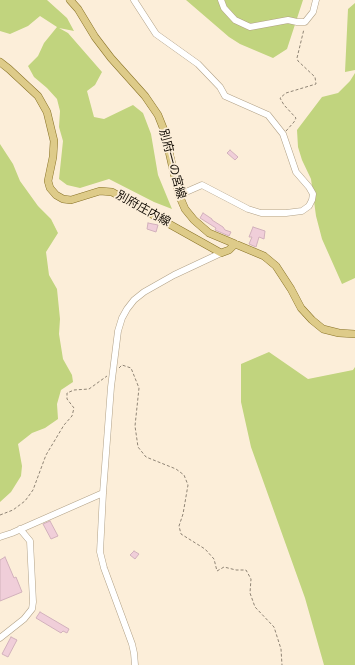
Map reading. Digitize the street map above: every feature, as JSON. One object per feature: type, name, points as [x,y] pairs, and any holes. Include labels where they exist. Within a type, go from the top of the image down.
[{"type":"main road","name":"別府一の宮線","points":[[70,0],[78,9],[95,37],[111,58],[145,96],[158,114],[164,130],[179,195],[185,209],[194,220],[209,233],[264,256],[276,266],[300,308],[323,329],[339,333],[355,334]]},
{"type":"main road","name":"別府庄内線","points":[[0,62],[38,96],[47,112],[54,141],[53,157],[48,181],[50,188],[56,195],[63,199],[71,200],[100,191],[112,192],[221,253]]},
{"type":"main road","points":[[221,253],[229,250],[235,244]]},
{"type":"street","points":[[134,0],[156,34],[198,64],[220,87],[225,96],[268,115],[283,134],[296,172],[313,194],[309,206],[302,211],[286,213],[261,213],[248,209],[202,185],[179,195]]},
{"type":"street","points":[[221,0],[224,8],[235,20],[250,27],[288,20],[305,22],[313,12],[316,0]]},
{"type":"street","points":[[135,665],[132,644],[104,568],[100,552],[103,493],[118,331],[122,318],[134,300],[144,292],[174,275],[221,253]]},
{"type":"street","points":[[0,537],[103,493]]},
{"type":"street","points":[[0,638],[24,618],[32,609],[34,602],[30,541],[20,529]]},
{"type":"path","points":[[283,134],[296,118],[284,105],[280,98],[286,93],[316,84],[315,77],[300,64],[297,58],[305,22]]},
{"type":"path","points":[[0,515],[13,510],[25,501],[33,490],[46,455],[64,425],[72,416],[74,408],[67,399],[67,394],[74,390],[90,389],[118,370],[122,365],[131,368],[139,388],[135,426],[138,447],[146,457],[176,469],[184,475],[188,484],[183,514],[178,526],[182,534],[204,549],[214,559],[218,571],[224,567],[236,570],[246,570],[251,579],[250,593],[255,607],[274,627],[281,649],[282,665]]},
{"type":"green space","points":[[0,0],[47,0],[67,18],[74,31],[59,28],[68,33],[102,72],[95,85],[87,91],[94,117],[104,119],[133,105],[143,113],[151,134],[158,175],[172,209],[154,202],[109,179],[80,188],[67,185],[59,179],[63,141],[59,127],[60,111],[57,99],[34,77],[28,66],[38,56],[44,43],[57,27],[40,16],[28,26],[10,34],[0,31]]},
{"type":"green space","points":[[186,0],[303,0],[287,49],[273,58],[240,44],[229,37]]},
{"type":"green space","points":[[355,3],[355,70],[345,72],[348,9]]},
{"type":"green space","points":[[355,73],[355,278],[342,284],[322,239],[316,216],[311,179],[298,147],[297,130],[322,97],[338,93],[350,81]]},
{"type":"green space","points":[[0,144],[13,164],[20,181],[38,206],[51,219],[58,233],[46,252],[49,275],[57,289],[60,319],[59,334],[63,359],[72,375],[73,382],[61,390],[57,404],[58,419],[45,428],[32,433],[18,444],[22,466],[21,476],[11,492],[0,502]]},
{"type":"green space","points":[[269,352],[308,379],[353,370],[355,367],[355,665],[324,665],[305,598],[251,447],[241,402],[241,364]]},
{"type":"building","points":[[230,150],[238,157],[235,160],[227,153]]},
{"type":"building","points":[[203,213],[225,230],[231,232],[229,236],[215,230],[216,228],[200,218]]},
{"type":"building","points":[[148,223],[158,225],[156,232],[147,229]]},
{"type":"building","points":[[253,227],[265,231],[264,239],[259,237],[256,247],[249,244],[252,237],[249,237]]},
{"type":"building","points":[[50,521],[58,536],[51,539],[43,524]]},
{"type":"building","points":[[134,551],[139,554],[135,559],[130,555]]},
{"type":"building","points":[[5,557],[22,592],[0,601],[0,560]]},
{"type":"building","points":[[40,612],[69,629],[67,633],[63,631],[61,633],[36,618]]},
{"type":"building","points":[[11,637],[17,640],[8,657],[2,654]]}]
